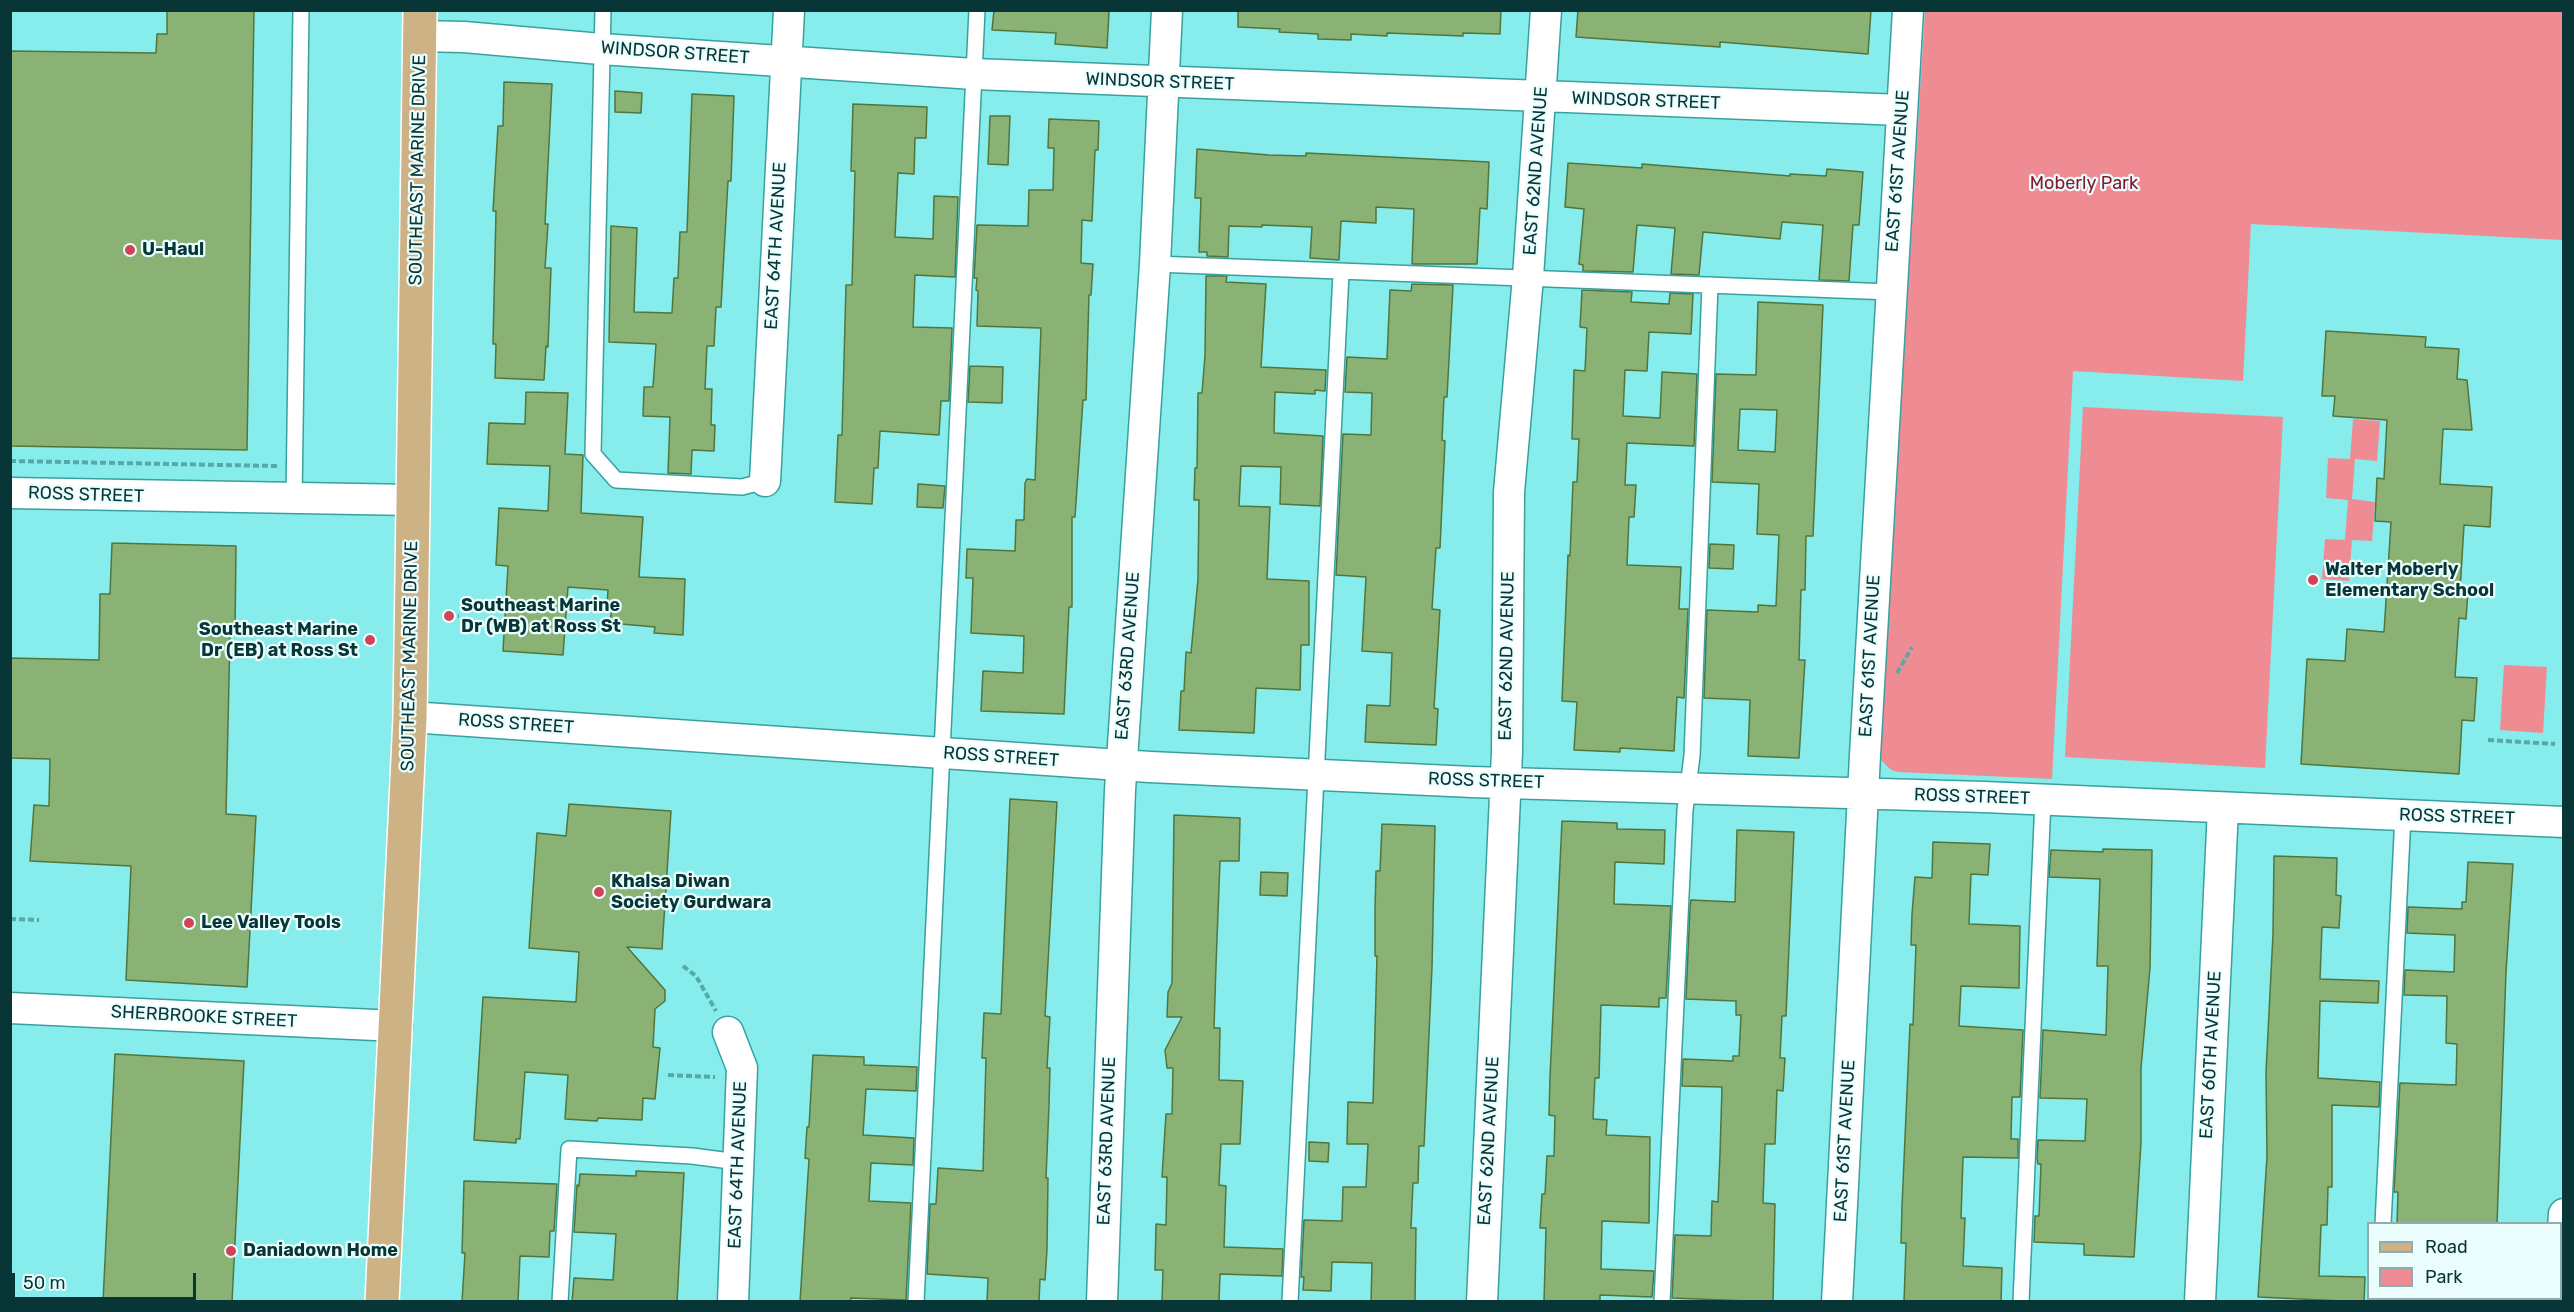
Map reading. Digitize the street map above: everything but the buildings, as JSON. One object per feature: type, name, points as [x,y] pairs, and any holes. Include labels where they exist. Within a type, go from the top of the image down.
[{"type":"main road","name":"SOUTHEAST MARINE DRIVE","points":[[382,1302],[410,717],[419,23]]},
{"type":"street","name":"EAST 64TH AVENUE","points":[[765,481],[789,10]]},
{"type":"street","name":"EAST 63RD AVENUE","points":[[1102,1302],[1121,765],[1155,264],[1167,10]]},
{"type":"street","name":"EAST 62ND AVENUE","points":[[1482,1302],[1505,783],[1509,492],[1528,277],[1546,10]]},
{"type":"street","name":"EAST 61ST AVENUE","points":[[1838,1302],[1863,793],[1908,10]]},
{"type":"street","name":"WINDSOR STREET","points":[[419,23],[464,37],[601,49],[974,74],[1902,110]]},
{"type":"street","name":"ROSS STREET","points":[[10,493],[414,500]]},
{"type":"street","name":"ROSS STREET","points":[[410,717],[1121,765],[1505,783],[1863,793],[2564,822]]},
{"type":"street","name":"EAST 60TH AVENUE","points":[[2200,1302],[2223,808]]},
{"type":"street","name":"SHERBROOKE STREET","points":[[10,1008],[397,1026]]},
{"type":"street","name":"EAST 64TH AVENUE","points":[[728,1032],[742,1068],[733,1302]]},
{"type":"street","points":[[2563,1230],[2564,1214]]},
{"type":"lane","points":[[294,499],[301,10]]},
{"type":"lane","points":[[603,10],[593,454],[616,480],[742,487],[765,481]]},
{"type":"lane","points":[[916,1302],[977,10]]},
{"type":"lane","points":[[1155,264],[1341,273],[1528,277],[1891,291]]},
{"type":"lane","points":[[1290,1302],[1341,273]]},
{"type":"lane","points":[[1662,1302],[1685,810],[1692,756],[1710,285]]},
{"type":"lane","points":[[2021,1302],[2043,800]]},
{"type":"lane","points":[[2383,1222],[2403,815]]},
{"type":"lane","points":[[560,1302],[569,1149],[692,1156],[738,1162]]},
{"type":"path","points":[[10,461],[294,466]]},
{"type":"path","points":[[449,616],[459,616]]},
{"type":"path","points":[[1893,678],[1912,647]]},
{"type":"path","points":[[2488,740],[2555,744]]},
{"type":"path","points":[[10,919],[39,920]]},
{"type":"path","points":[[683,966],[696,976],[728,1032]]},
{"type":"path","points":[[668,1074],[719,1077]]},
{"type":"green space","name":"Moberly Park","points":[[1925,11],[2563,11],[2563,240],[2251,224],[2243,381],[2073,371],[2052,779],[1898,772],[1891,770],[1881,760],[1883,702],[1877,668],[1885,664]]},
{"type":"green space","points":[[2083,407],[2283,417],[2265,768],[2065,757]]},
{"type":"green space","points":[[2353,419],[2380,421],[2377,461],[2355,459],[2352,499],[2375,502],[2372,541],[2352,540],[2349,581],[2322,579],[2325,539],[2345,540],[2348,500],[2326,498],[2328,458],[2350,459]]},
{"type":"green space","points":[[2504,665],[2547,667],[2543,733],[2500,730]]},
{"type":"place","name":"U-Haul","points":[[130,250]]},
{"type":"place","name":"Walter Moberly Elementary School","points":[[2313,580]]},
{"type":"place","name":"Southeast Marine Dr (WB) at Ross St","points":[[449,616]]},
{"type":"place","name":"Southeast Marine Dr (EB) at Ross St","points":[[370,640]]},
{"type":"place","name":"Khalsa Diwan Society Gurdwara","points":[[599,892]]},
{"type":"place","name":"Lee Valley Tools","points":[[189,923]]},
{"type":"place","name":"Daniadown Home","points":[[231,1251]]}]
